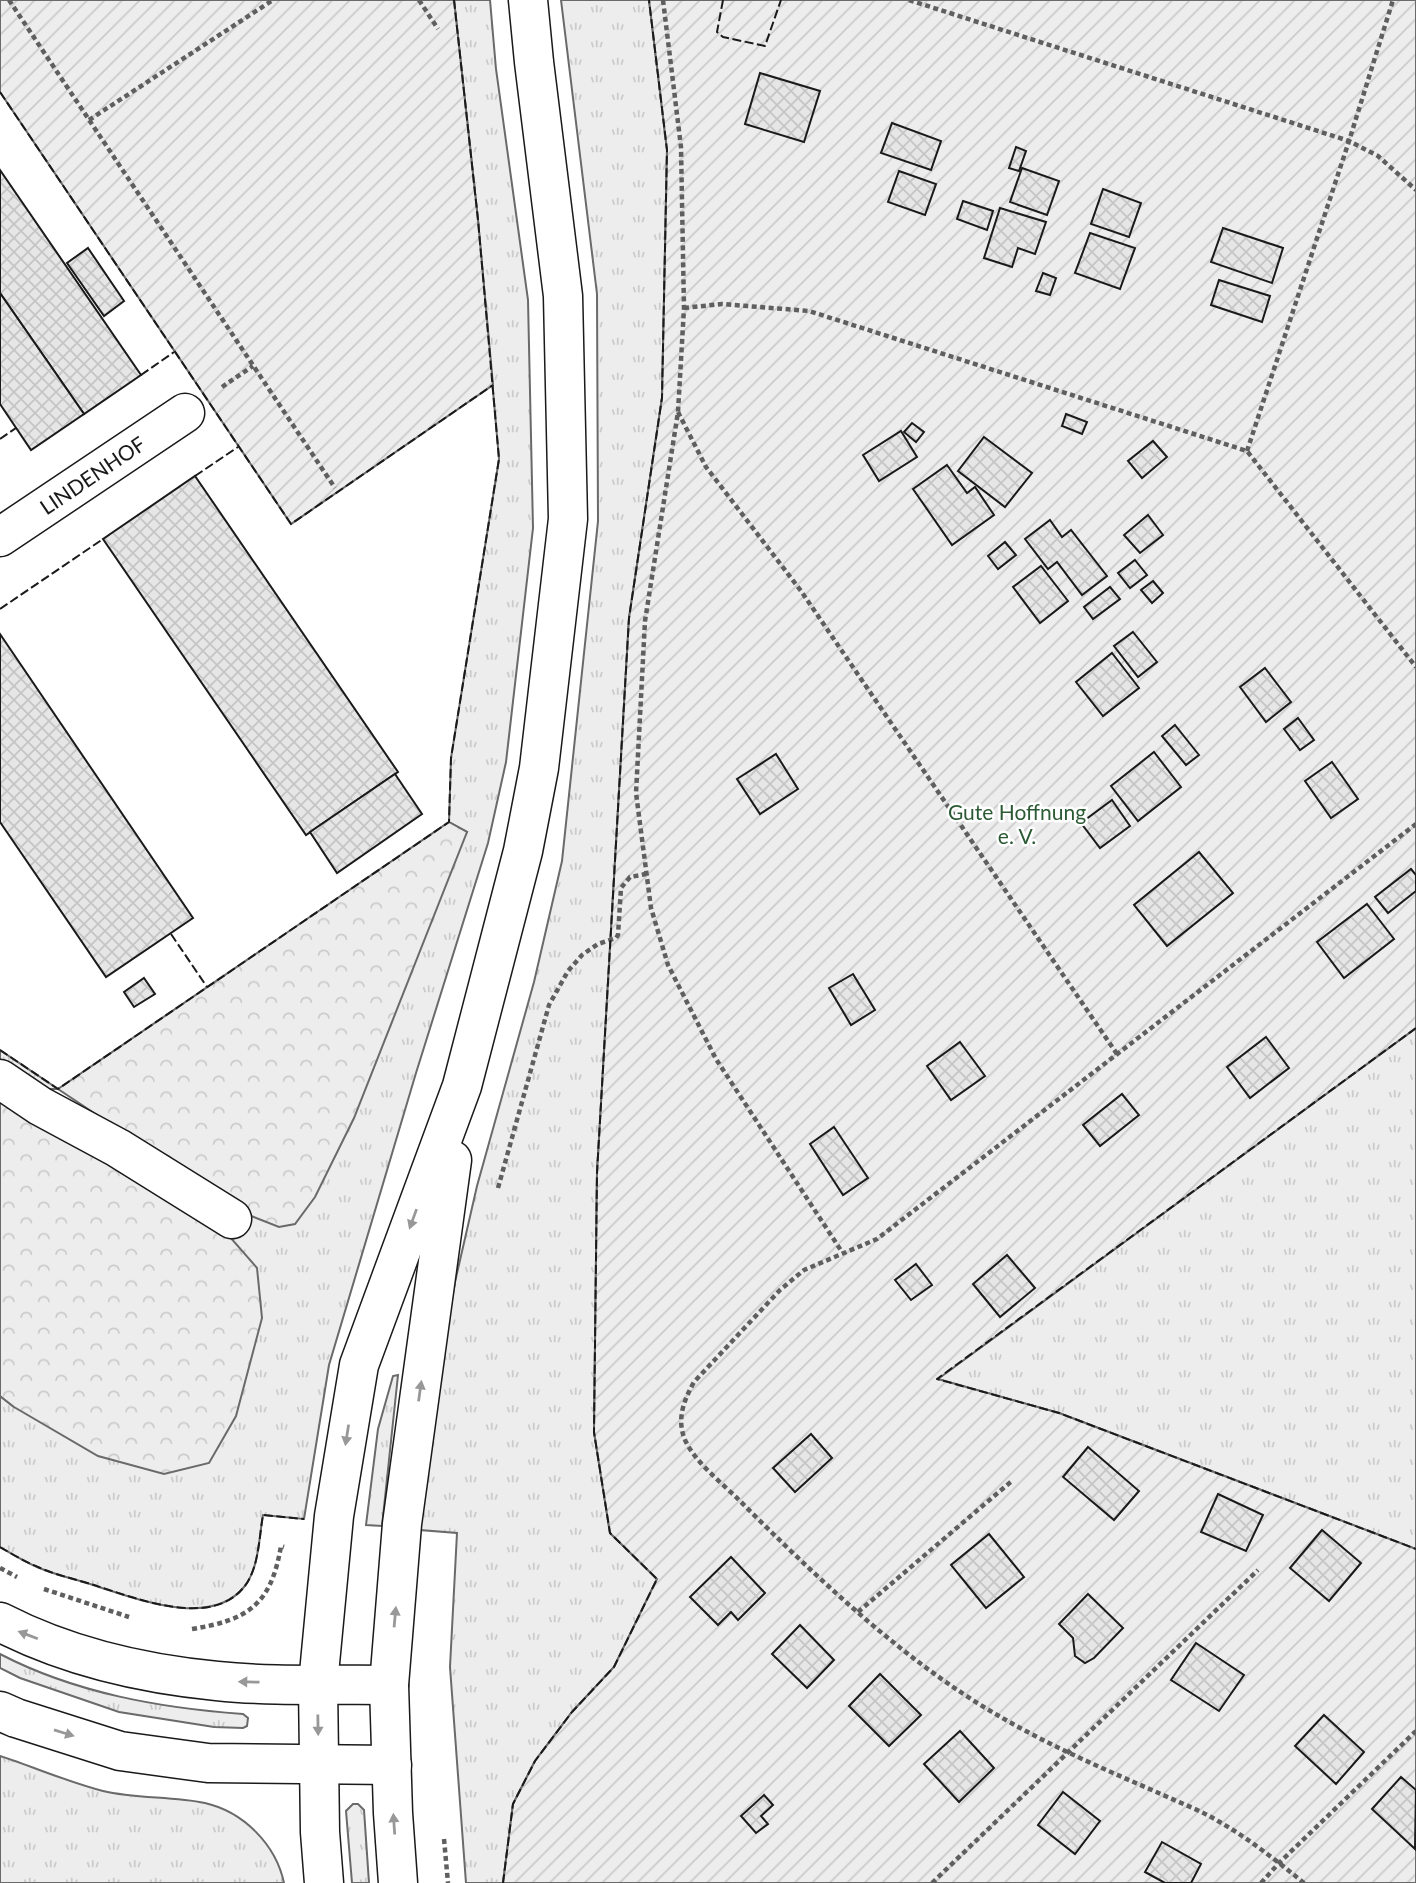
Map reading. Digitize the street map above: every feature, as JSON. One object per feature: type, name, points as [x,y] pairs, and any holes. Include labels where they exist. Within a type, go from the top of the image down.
[{"type":"main road","points":[[324,1883],[318,1766],[318,1684],[334,1516],[359,1365],[462,1086],[523,850],[539,768],[568,519],[563,296],[528,0]]},
{"type":"main road","name":"LINDENHOF","points":[[0,537],[200,403]]},
{"type":"main road","points":[[0,1079],[40,1106],[118,1148],[232,1220]]},
{"type":"main road","points":[[398,1883],[389,1685],[402,1524],[462,1086]]},
{"type":"main road","points":[[0,1622],[65,1649],[140,1670],[219,1681],[389,1685]]},
{"type":"main road","points":[[0,1711],[120,1751],[208,1763],[392,1765]]},
{"type":"path","points":[[9,0],[335,488]]},
{"type":"path","points":[[89,120],[273,0]]},
{"type":"path","points":[[419,0],[438,29]]},
{"type":"path","points":[[663,0],[681,146],[684,308],[678,412],[645,621],[636,793],[646,874],[651,908],[668,965],[704,1036],[716,1059],[842,1252]]},
{"type":"path","points":[[909,0],[1349,141],[1378,156],[1416,190]]},
{"type":"path","points":[[1247,451],[1349,141],[1392,0]]},
{"type":"path","points":[[684,308],[722,304],[809,311],[1247,451],[1416,667]]},
{"type":"path","points":[[200,403],[253,366]]},
{"type":"path","points":[[678,412],[706,467],[801,591],[1117,1054]]},
{"type":"path","points":[[1304,1883],[1218,1821],[1066,1751],[999,1717],[948,1685],[858,1612],[775,1536],[703,1464],[687,1444],[681,1421],[684,1399],[694,1382],[780,1290],[804,1270],[877,1239],[1416,824]]},
{"type":"path","points":[[495,1199],[549,1005],[568,971],[582,955],[598,944],[616,938],[621,888],[631,877],[646,874]]},
{"type":"path","points":[[858,1612],[1013,1480]]},
{"type":"path","points":[[182,1628],[227,1623],[248,1612],[265,1593],[276,1572],[281,1546]]},
{"type":"path","points":[[0,1568],[20,1578]]},
{"type":"path","points":[[932,1883],[1066,1751],[1258,1570]]},
{"type":"path","points":[[41,1588],[138,1620]]},
{"type":"path","points":[[1262,1883],[1279,1863],[1416,1731]]},
{"type":"green space","points":[[0,0],[454,0],[493,385],[291,524],[0,92]]},
{"type":"green space","points":[[454,0],[490,0],[496,69],[528,300],[533,528],[506,762],[488,843],[329,1365],[304,1519],[263,1515],[258,1553],[253,1571],[244,1587],[229,1600],[212,1606],[172,1607],[51,1572],[0,1547],[0,1396],[14,1407],[230,1237],[467,832],[449,822],[451,758],[499,459],[478,220]]},
{"type":"green space","points":[[561,0],[649,0],[667,150],[662,398],[629,618],[597,1173],[594,1432],[610,1533],[657,1579],[614,1667],[572,1712],[535,1761],[513,1804],[503,1883],[466,1883],[450,1667],[457,1533],[420,1530],[439,1376],[455,1282],[477,1186],[534,982],[562,861],[598,521],[597,294]]},
{"type":"green space","name":"Gute Hoffnung e. V.","points":[[649,0],[1416,0],[1416,1028],[938,1379],[1059,1413],[1416,1549],[1416,1883],[503,1883],[513,1804],[535,1761],[572,1712],[614,1667],[657,1579],[610,1533],[594,1432],[597,1173],[629,618],[662,398],[667,150]]},
{"type":"green space","points":[[449,822],[467,832],[354,1118],[315,1197],[295,1224],[279,1227],[246,1214],[58,1089]]},
{"type":"green space","points":[[1416,1028],[1416,1549],[1059,1413],[937,1379]]},
{"type":"green space","points":[[0,1050],[58,1089],[42,1089],[0,1061]]},
{"type":"green space","points":[[0,1094],[230,1237],[257,1268],[262,1318],[236,1416],[209,1463],[164,1474],[98,1456],[0,1396]]},
{"type":"green space","points":[[398,1375],[382,1526],[366,1525],[378,1429],[393,1376]]},
{"type":"green space","points":[[0,1654],[29,1668],[88,1689],[149,1703],[243,1714],[248,1718],[247,1726],[214,1727],[119,1712],[20,1678],[0,1668]]},
{"type":"green space","points":[[0,1756],[103,1791],[192,1801],[219,1807],[245,1822],[266,1843],[284,1883],[0,1883]]},
{"type":"green space","points":[[353,1804],[358,1804],[364,1810],[369,1883],[352,1883],[346,1811]]},
{"type":"building","points":[[760,73],[820,91],[804,142],[745,124]]},
{"type":"building","points":[[892,123],[941,141],[931,170],[881,153]]},
{"type":"building","points":[[1016,147],[1026,151],[1019,171],[1009,168]]},
{"type":"building","points":[[1022,168],[1059,181],[1047,215],[1010,202]]},
{"type":"building","points":[[0,170],[141,375],[84,414],[0,293]]},
{"type":"building","points":[[899,171],[936,184],[925,215],[888,202]]},
{"type":"building","points":[[1103,189],[1141,203],[1129,237],[1091,224]]},
{"type":"building","points":[[963,201],[993,211],[987,230],[957,219]]},
{"type":"building","points":[[1000,208],[1046,222],[1035,254],[1018,248],[1012,267],[984,258]]},
{"type":"building","points":[[1223,228],[1283,248],[1272,283],[1211,262]]},
{"type":"building","points":[[1090,233],[1135,248],[1120,289],[1075,273]]},
{"type":"building","points":[[88,248],[124,301],[104,316],[67,263]]},
{"type":"building","points":[[1043,273],[1056,278],[1050,295],[1036,291]]},
{"type":"building","points":[[1219,280],[1270,296],[1262,322],[1211,305]]},
{"type":"building","points":[[0,293],[84,414],[31,450],[0,404]]},
{"type":"building","points":[[1066,414],[1087,422],[1082,434],[1062,426]]},
{"type":"building","points":[[912,423],[924,432],[916,442],[904,432]]},
{"type":"building","points":[[901,431],[917,457],[879,481],[863,455]]},
{"type":"building","points":[[984,437],[1032,473],[1005,507],[958,471]]},
{"type":"building","points":[[1153,441],[1167,457],[1142,478],[1128,461]]},
{"type":"building","points":[[947,465],[967,493],[975,487],[994,515],[952,545],[913,489]]},
{"type":"building","points":[[195,476],[398,772],[306,835],[103,539]]},
{"type":"building","points":[[1148,515],[1163,535],[1140,553],[1124,535]]},
{"type":"building","points":[[1050,520],[1062,537],[1071,530],[1107,576],[1082,595],[1057,562],[1048,569],[1025,539]]},
{"type":"building","points":[[1005,542],[1016,555],[998,569],[988,556]]},
{"type":"building","points":[[1135,560],[1147,575],[1130,588],[1118,573]]},
{"type":"building","points":[[1041,566],[1068,601],[1040,623],[1013,587]]},
{"type":"building","points":[[1153,581],[1163,593],[1152,603],[1141,590]]},
{"type":"building","points":[[1110,587],[1120,599],[1093,619],[1084,607]]},
{"type":"building","points":[[1133,632],[1157,662],[1138,677],[1114,646]]},
{"type":"building","points":[[0,634],[193,918],[106,977],[0,822]]},
{"type":"building","points":[[1112,653],[1139,688],[1103,716],[1076,682]]},
{"type":"building","points":[[1265,668],[1291,702],[1266,722],[1240,687]]},
{"type":"building","points":[[1298,718],[1314,740],[1300,750],[1284,729]]},
{"type":"building","points":[[1175,725],[1199,755],[1186,765],[1162,736]]},
{"type":"building","points":[[1154,752],[1181,787],[1138,821],[1111,786]]},
{"type":"building","points":[[776,754],[798,789],[760,814],[737,779]]},
{"type":"building","points":[[1332,762],[1358,799],[1331,818],[1305,781]]},
{"type":"building","points":[[395,774],[422,814],[337,873],[310,832]]},
{"type":"building","points":[[1112,800],[1130,826],[1100,848],[1081,823]]},
{"type":"building","points":[[1199,852],[1233,893],[1167,946],[1134,905]]},
{"type":"building","points":[[1411,869],[1416,875],[1416,891],[1388,913],[1375,897]]},
{"type":"building","points":[[1367,904],[1394,939],[1344,978],[1317,942]]},
{"type":"building","points":[[853,974],[875,1010],[851,1025],[829,988]]},
{"type":"building","points":[[144,978],[155,994],[134,1007],[124,992]]},
{"type":"building","points":[[1266,1037],[1289,1068],[1250,1098],[1227,1067]]},
{"type":"building","points":[[960,1042],[985,1076],[951,1100],[927,1066]]},
{"type":"building","points":[[1122,1094],[1139,1115],[1100,1146],[1083,1125]]},
{"type":"building","points":[[834,1127],[868,1178],[843,1195],[810,1144]]},
{"type":"building","points":[[1007,1255],[1035,1288],[1000,1317],[973,1284]]},
{"type":"building","points":[[916,1264],[932,1285],[911,1300],[895,1280]]},
{"type":"building","points":[[811,1434],[832,1458],[795,1492],[773,1468]]},
{"type":"building","points":[[1088,1447],[1139,1491],[1114,1520],[1063,1477]]},
{"type":"building","points":[[1218,1494],[1263,1515],[1246,1551],[1201,1532]]},
{"type":"building","points":[[1322,1530],[1361,1563],[1329,1601],[1290,1568]]},
{"type":"building","points":[[989,1534],[1024,1577],[986,1608],[951,1565]]},
{"type":"building","points":[[731,1557],[765,1593],[738,1620],[731,1612],[718,1625],[690,1597]]},
{"type":"building","points":[[1088,1594],[1123,1628],[1094,1658],[1085,1663],[1075,1656],[1073,1638],[1059,1624]]},
{"type":"building","points":[[800,1625],[834,1660],[807,1688],[772,1654]]},
{"type":"building","points":[[1196,1643],[1244,1675],[1219,1711],[1171,1680]]},
{"type":"building","points":[[880,1674],[921,1715],[889,1746],[849,1706]]},
{"type":"building","points":[[1324,1715],[1364,1752],[1336,1784],[1295,1746]]},
{"type":"building","points":[[960,1731],[994,1768],[959,1802],[924,1764]]},
{"type":"building","points":[[1401,1777],[1416,1790],[1415,1849],[1372,1809]]},
{"type":"building","points":[[1063,1792],[1100,1821],[1075,1854],[1038,1825]]},
{"type":"building","points":[[764,1795],[773,1805],[761,1816],[768,1824],[756,1833],[741,1816]]},
{"type":"building","points":[[1162,1842],[1201,1864],[1191,1883],[1165,1883],[1145,1872]]},
{"type":"fence","points":[[0,1050],[58,1089],[449,822],[451,758],[499,459],[478,220],[454,0]]},
{"type":"fence","points":[[503,1883],[513,1804],[535,1761],[572,1712],[614,1667],[657,1579],[610,1533],[594,1432],[597,1173],[629,618],[662,398],[667,150],[649,0]]},
{"type":"fence","points":[[723,0],[717,32],[723,37],[765,46],[781,0]]},
{"type":"fence","points":[[0,92],[291,524],[493,385]]},
{"type":"fence","points":[[141,375],[174,352]]},
{"type":"fence","points":[[0,439],[16,428]]},
{"type":"fence","points":[[195,476],[238,447]]},
{"type":"fence","points":[[0,609],[103,539]]},
{"type":"fence","points":[[171,934],[207,987]]},
{"type":"fence","points":[[1416,1028],[937,1379],[1059,1413],[1416,1549]]},
{"type":"fence","points":[[0,1547],[28,1563],[58,1575],[151,1602],[193,1608],[230,1600],[244,1587],[256,1562],[263,1515],[304,1519]]}]
